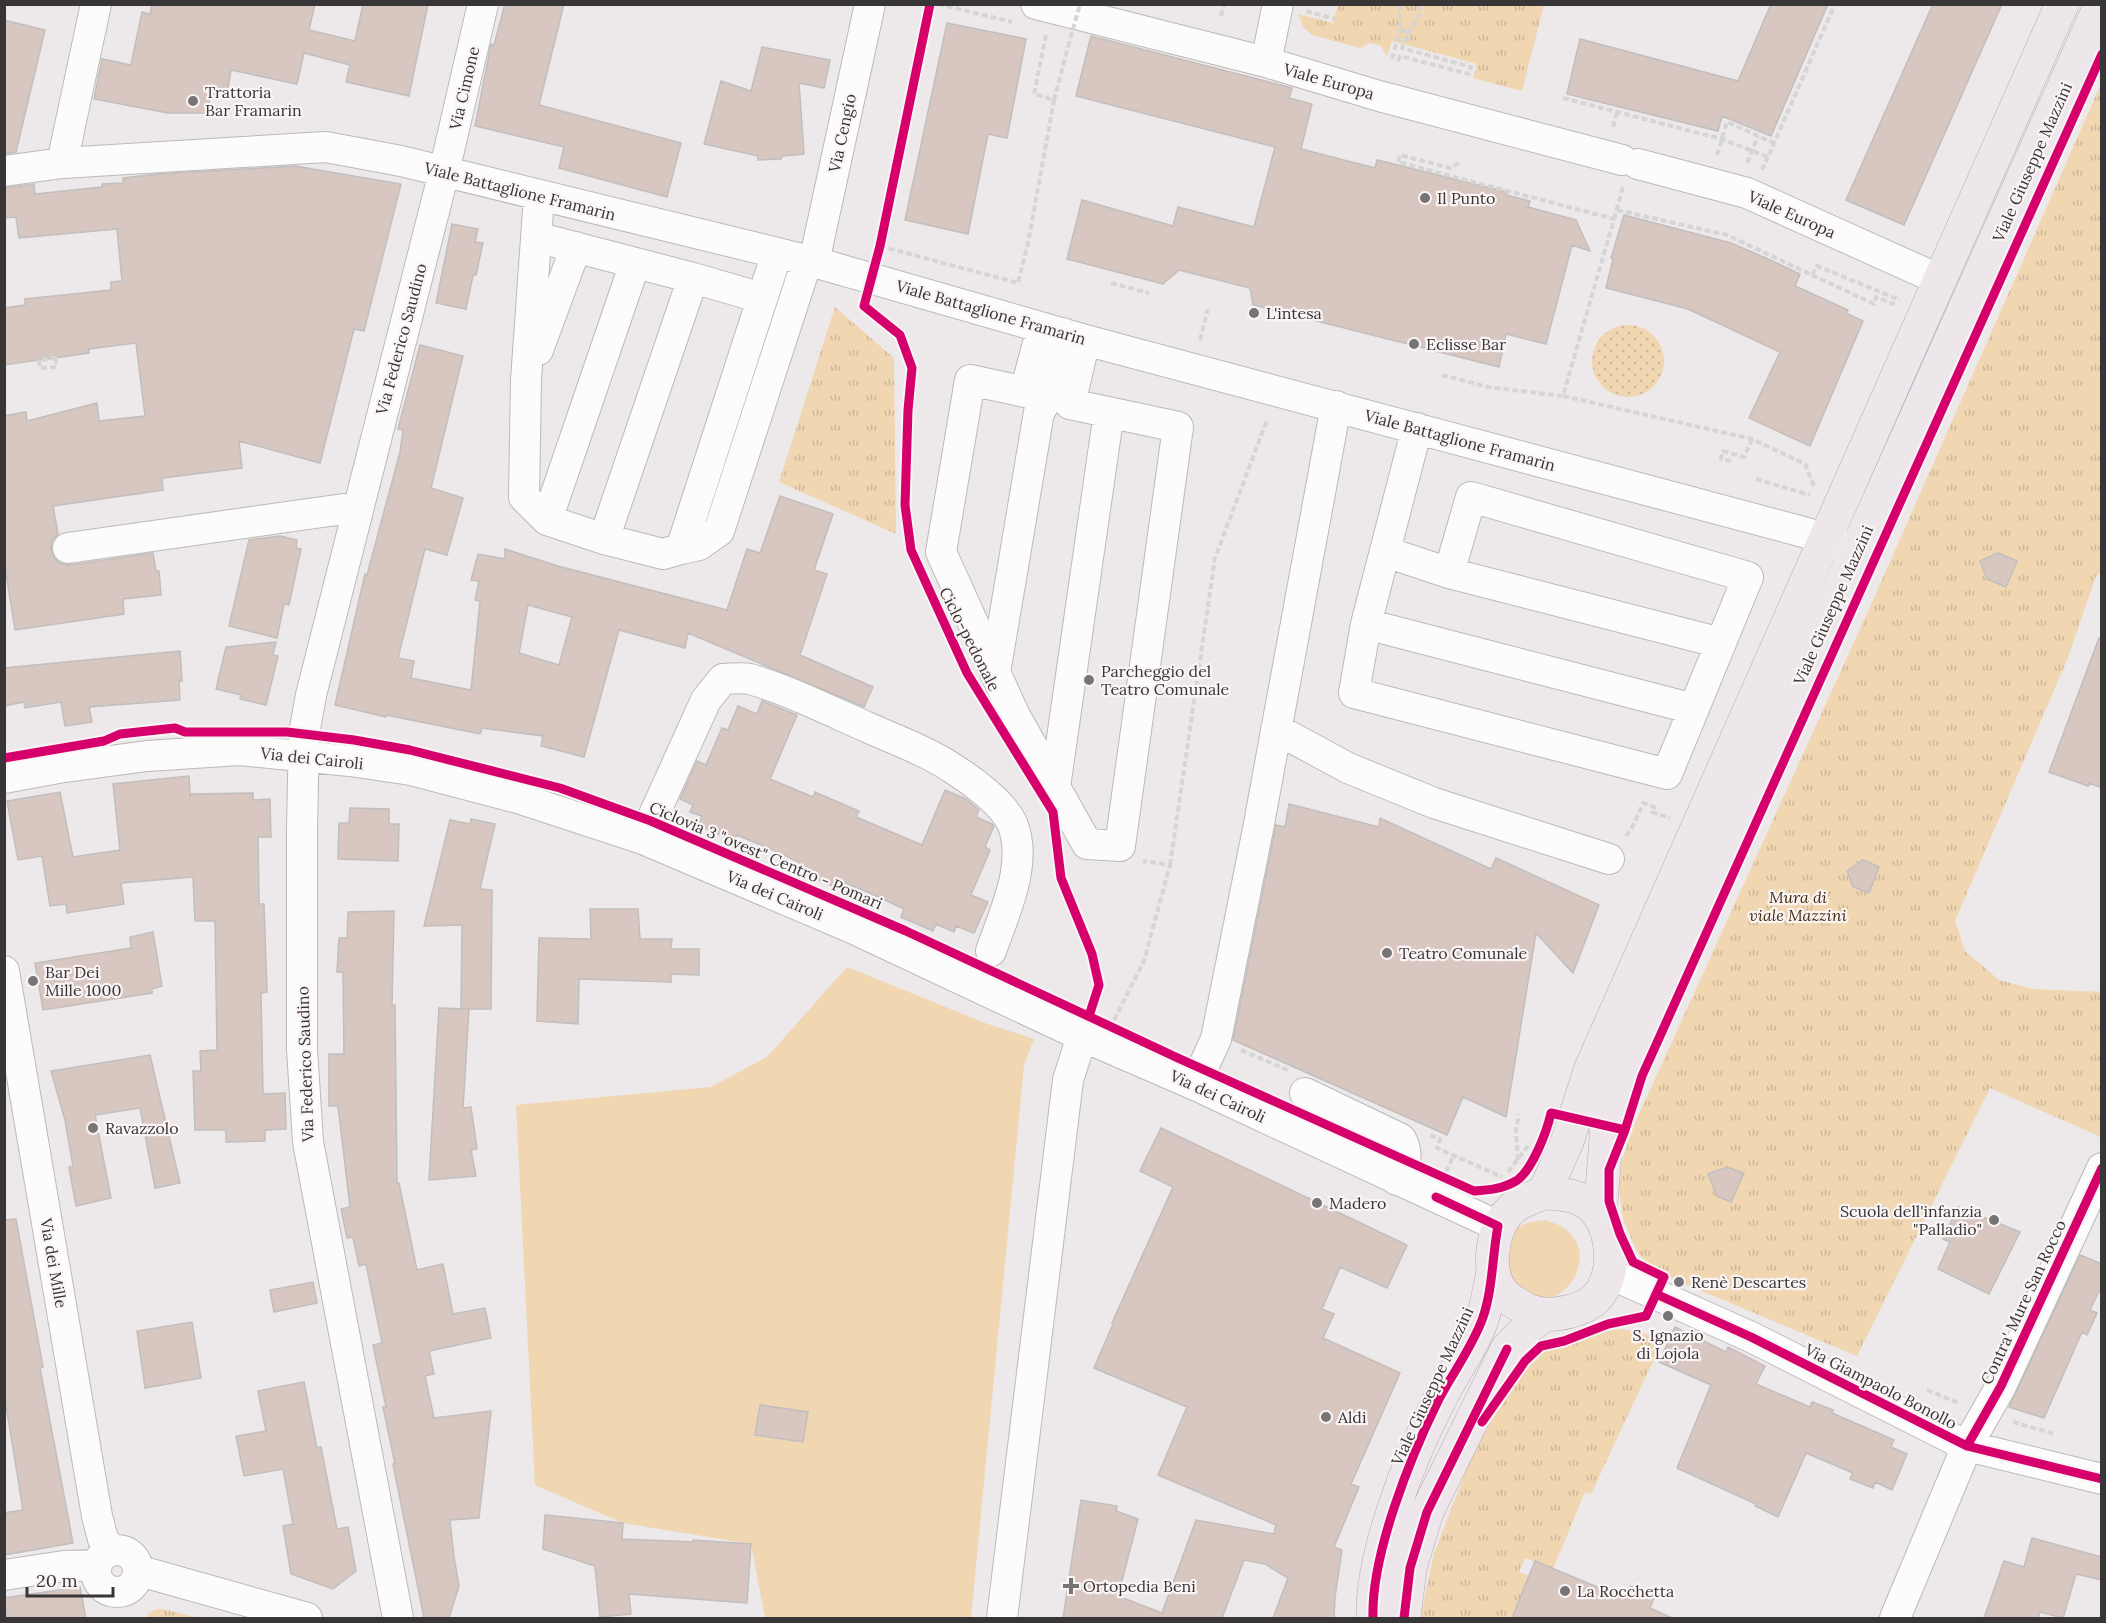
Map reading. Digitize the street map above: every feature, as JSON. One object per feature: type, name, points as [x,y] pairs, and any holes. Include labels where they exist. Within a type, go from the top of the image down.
[{"type":"main road","points":[[1544,1194],[1567,1142],[1591,1068],[1824,539],[1910,309],[1940,280],[2062,4]]},
{"type":"main road","name":"Viale Giuseppe Mazzini","points":[[1600,1215],[1607,1126],[1620,1079],[2101,4]]},
{"type":"main road","points":[[1544,1194],[1563,1194],[1586,1203],[1600,1215],[1608,1235],[1611,1265],[1601,1292],[1588,1305],[1546,1314],[1530,1311],[1497,1288],[1493,1271],[1493,1252],[1498,1226],[1508,1212],[1522,1202],[1544,1194]]},
{"type":"main road","name":"Viale Giuseppe Mazzini","points":[[1373,1618],[1380,1556],[1393,1516],[1412,1462],[1438,1401],[1482,1318],[1493,1271]]},
{"type":"main road","points":[[1404,1618],[1410,1568],[1427,1512],[1507,1349],[1528,1327],[1546,1314]]},
{"type":"street","points":[[62,163],[96,4]]},
{"type":"street","name":"Via Cimone","points":[[444,172],[483,4]]},
{"type":"street","name":"Via Cengio","points":[[547,520],[604,539],[663,554],[699,544],[719,531],[810,261],[870,4]]},
{"type":"street","points":[[1266,62],[1291,8]]},
{"type":"street","name":"Viale Europa","points":[[1032,19],[1266,62],[1379,96],[1747,193],[1940,280]]},
{"type":"street","name":"Viale Battaglione Framarin","points":[[4,171],[62,163],[326,147],[444,172],[810,261],[1063,333],[1858,550]]},
{"type":"street","name":"Via Federico Saudino","points":[[399,1618],[308,1142],[302,1049],[303,757],[311,695],[444,172]]},
{"type":"street","points":[[538,196],[526,380],[524,497],[547,520],[635,263]]},
{"type":"street","points":[[536,237],[762,298]]},
{"type":"street","points":[[526,380],[576,247]]},
{"type":"street","points":[[681,549],[777,253]]},
{"type":"street","points":[[604,539],[693,279]]},
{"type":"street","points":[[1063,333],[1070,404],[1178,427],[1120,846],[1087,844],[1014,714],[941,552],[970,380],[1025,392],[1063,333]]},
{"type":"street","points":[[995,673],[1039,412],[1047,400],[1063,333]]},
{"type":"street","points":[[1195,1085],[1216,1039],[1258,829],[1335,406]]},
{"type":"street","points":[[1055,787],[1109,412]]},
{"type":"street","points":[[1417,428],[1366,624],[1354,693],[1667,774],[1748,577],[1471,497],[1449,573]]},
{"type":"street","points":[[68,548],[358,507]]},
{"type":"street","points":[[1386,552],[1449,573],[1721,643]]},
{"type":"street","points":[[1366,624],[1694,709]]},
{"type":"street","points":[[643,839],[706,700],[723,679],[748,678],[803,699],[928,755],[955,769],[999,805],[1011,823],[1018,848],[1016,871],[991,951]]},
{"type":"street","points":[[1276,729],[1348,768],[1434,804],[1609,859]]},
{"type":"street","name":"Via dei Cairoli","points":[[4,778],[120,760],[240,750],[350,761],[411,770],[518,798],[643,839],[1091,1029],[1195,1085],[1444,1186],[1498,1226]]},
{"type":"street","name":"Via dei Mille","points":[[4,971],[105,1558]]},
{"type":"street","points":[[1002,1618],[1068,1080],[1091,1029]]},
{"type":"street","points":[[1305,1093],[1401,1139],[1407,1149],[1401,1170]]},
{"type":"street","name":"Contra' Mure San Rocco","points":[[1895,1618],[1967,1446],[2001,1386],[2102,1168]]},
{"type":"street","name":"Via Giampaolo Bonollo","points":[[1608,1274],[1751,1337],[1967,1446],[2102,1479]]},
{"type":"street","points":[[4,1575],[105,1558],[119,1550],[135,1560],[129,1593],[307,1618]]},
{"type":"path","points":[[938,4],[1032,19],[1034,94],[1054,100]]},
{"type":"path","points":[[880,246],[1018,283],[1028,243],[1054,100],[1080,4]]},
{"type":"path","points":[[1221,16],[1224,4]]},
{"type":"path","points":[[1392,59],[1400,30],[1400,4]]},
{"type":"path","points":[[1398,61],[1400,56],[1469,74],[1471,68],[1402,48],[1419,15],[1419,4]]},
{"type":"path","points":[[1761,171],[1835,4]]},
{"type":"path","points":[[1291,8],[1335,19]]},
{"type":"path","points":[[1400,30],[1409,32]]},
{"type":"path","points":[[1563,98],[1722,139],[1768,157]]},
{"type":"path","points":[[1613,128],[1617,112]]},
{"type":"path","points":[[1717,155],[1726,122],[1774,143]]},
{"type":"path","points":[[1746,164],[1758,136]]},
{"type":"path","points":[[1459,163],[1450,168],[1400,155],[1398,162],[1614,219]]},
{"type":"path","points":[[1563,396],[1622,189]]},
{"type":"path","points":[[1617,210],[1727,234],[1874,304],[1876,297],[1910,309]]},
{"type":"path","points":[[871,278],[882,235]]},
{"type":"path","points":[[1812,275],[1817,266],[1897,298],[1910,309]]},
{"type":"path","points":[[1111,283],[1149,293]]},
{"type":"path","points":[[1198,350],[1208,309]]},
{"type":"path","points":[[56,358],[56,367],[39,368],[39,360],[56,358]]},
{"type":"path","points":[[1442,375],[1488,387],[1563,396],[1752,439],[1805,464],[1816,492]]},
{"type":"path","points":[[1110,1026],[1144,961],[1170,865],[1215,558],[1278,390]]},
{"type":"path","points":[[1731,462],[1721,459],[1723,451],[1744,457],[1752,439]]},
{"type":"path","points":[[1756,479],[1810,495]]},
{"type":"path","points":[[1633,826],[1643,803],[1654,807],[1652,812],[1679,822]]},
{"type":"path","points":[[1105,845],[1105,855],[1170,865]]},
{"type":"path","points":[[1091,1029],[1110,1026],[1120,1031]]},
{"type":"path","points":[[1518,1161],[1516,1131],[1519,1114]]},
{"type":"path","points":[[1440,1139],[1437,1148],[1502,1177],[1538,1140]]},
{"type":"path","points":[[1536,1153],[1538,1140]]},
{"type":"path","points":[[1401,1170],[1444,1186],[1454,1155]]},
{"type":"path","points":[[2006,1420],[2059,1436]]},
{"type":"green space","points":[[1338,4],[1544,5],[1522,91],[1473,78],[1477,64],[1392,41],[1387,56],[1381,46],[1370,43],[1360,48],[1312,35],[1304,28],[1298,14],[1333,23]]},
{"type":"green space","name":"Mura di viale Mazzini","points":[[2101,84],[2101,369],[2082,414],[2101,421],[2101,572],[2096,576],[2067,660],[1955,921],[1965,951],[1999,980],[2033,989],[2101,992],[2101,1137],[1990,1088],[1857,1356],[1687,1285],[1652,1268],[1637,1252],[1623,1219],[1617,1174],[1635,1123],[1870,607]],"holes":[[[1998,553],[2017,561],[2006,587],[1987,579],[1980,562]],[[1727,1167],[1744,1173],[1731,1202],[1717,1196],[1708,1175]]]},
{"type":"green space","points":[[835,307],[894,358],[896,534],[779,482]]},
{"type":"green space","points":[[1628,325],[1642,328],[1654,335],[1661,347],[1664,361],[1661,375],[1654,387],[1642,394],[1628,397],[1614,394],[1602,387],[1595,375],[1592,361],[1595,347],[1602,335],[1614,328]]},
{"type":"green space","points":[[2101,369],[2102,421],[2082,414]]},
{"type":"green space","points":[[847,967],[985,1023],[1034,1039],[1024,1065],[971,1618],[765,1618],[751,1544],[623,1523],[535,1485],[516,1105],[711,1087],[767,1057]]},
{"type":"green space","points":[[1544,1220],[1565,1229],[1576,1242],[1580,1257],[1577,1272],[1568,1286],[1556,1295],[1542,1299],[1523,1293],[1508,1279],[1505,1244],[1515,1229]]},
{"type":"green space","points":[[1620,1329],[1644,1333],[1663,1340],[1591,1494],[1585,1492],[1553,1569],[1525,1558],[1519,1572],[1529,1576],[1512,1618],[1420,1618],[1434,1554],[1470,1460],[1527,1361],[1549,1349],[1572,1344],[1601,1332]]},
{"type":"green space","points":[[162,1609],[200,1618],[147,1618],[148,1614],[154,1610]]},
{"type":"building","points":[[152,4],[315,4],[309,30],[355,41],[363,4],[428,4],[409,96],[346,82],[350,65],[304,53],[297,84],[231,70],[226,99],[210,97],[207,113],[168,113],[94,99],[102,59],[131,65],[142,12],[150,14]]},
{"type":"building","points":[[505,4],[564,4],[539,105],[681,143],[667,197],[559,168],[564,147],[475,126],[491,44],[494,45]]},
{"type":"building","points":[[1771,4],[1828,4],[1771,136],[1722,116],[1718,131],[1567,94],[1580,39],[1738,81]]},
{"type":"building","points":[[1933,4],[2002,4],[1904,225],[1846,200]]},
{"type":"building","points":[[4,20],[45,30],[16,152],[4,154]]},
{"type":"building","points":[[947,23],[1026,39],[1007,138],[988,134],[968,234],[905,220]]},
{"type":"building","points":[[1091,36],[1292,88],[1289,98],[1312,104],[1301,149],[1375,168],[1377,160],[1507,192],[1506,195],[1530,201],[1528,207],[1576,220],[1590,251],[1572,245],[1546,344],[1506,334],[1499,367],[1253,305],[1250,288],[1179,270],[1163,284],[1067,259],[1082,200],[1173,226],[1178,207],[1254,227],[1275,147],[1076,96]]},
{"type":"building","points":[[762,47],[830,60],[824,88],[799,83],[804,154],[782,156],[781,159],[758,160],[758,156],[704,144],[721,81],[751,91]]},
{"type":"building","points":[[295,166],[401,184],[364,331],[354,329],[320,463],[239,441],[242,468],[162,478],[163,490],[53,506],[58,534],[52,541],[51,550],[55,559],[62,564],[70,565],[153,553],[156,571],[159,571],[161,595],[123,599],[124,614],[15,630],[4,560],[4,416],[26,412],[27,421],[97,403],[99,421],[145,416],[136,343],[89,349],[89,353],[4,365],[4,308],[25,305],[25,299],[111,290],[111,282],[122,281],[117,229],[19,238],[16,217],[4,218],[4,188],[34,184],[35,194],[102,187],[102,184],[123,183],[123,178],[158,174]]},
{"type":"building","points":[[1624,215],[1731,243],[1768,259],[1800,274],[1795,286],[1848,310],[1846,313],[1863,321],[1810,446],[1749,418],[1780,352],[1688,309],[1606,288],[1613,259],[1611,258]]},
{"type":"building","points":[[452,224],[478,229],[475,242],[483,243],[466,309],[436,303]]},
{"type":"building","points":[[420,345],[463,356],[431,488],[463,498],[447,555],[425,549],[398,658],[414,661],[411,678],[471,690],[480,601],[475,600],[479,581],[471,580],[478,554],[505,559],[505,549],[558,566],[727,610],[747,549],[760,553],[780,496],[833,514],[814,570],[827,574],[800,655],[873,687],[864,707],[688,633],[685,648],[619,630],[584,757],[541,746],[543,736],[482,728],[480,734],[335,705],[365,574],[367,575],[400,452],[403,430],[398,429]],"holes":[[[528,605],[572,617],[559,665],[519,653]]]},
{"type":"building","points":[[280,536],[297,540],[296,548],[301,549],[289,605],[284,604],[277,638],[229,626],[249,540]]},
{"type":"building","points":[[1998,553],[2017,561],[2006,587],[1987,579],[1980,561]]},
{"type":"building","points":[[2099,638],[2102,638],[2102,788],[2089,783],[2088,786],[2049,772]]},
{"type":"building","points":[[276,642],[273,655],[278,656],[266,705],[240,699],[241,695],[216,689],[226,647]]},
{"type":"building","points":[[180,651],[182,681],[179,680],[180,700],[89,707],[92,722],[65,726],[61,702],[25,708],[24,702],[4,706],[4,668]]},
{"type":"building","points":[[762,701],[797,715],[770,779],[813,797],[815,792],[859,811],[856,817],[922,845],[945,790],[966,799],[979,810],[976,817],[994,826],[985,847],[990,850],[971,895],[988,902],[974,933],[956,926],[954,932],[936,924],[933,931],[901,917],[904,909],[881,898],[836,879],[832,886],[800,872],[804,865],[782,854],[737,835],[734,841],[698,825],[702,816],[690,812],[693,805],[680,799],[697,761],[706,765],[722,728],[728,730],[738,706],[757,714]]},
{"type":"building","points":[[189,776],[190,796],[191,794],[253,793],[253,800],[270,799],[271,837],[258,837],[259,904],[264,904],[267,992],[261,993],[263,1094],[285,1093],[286,1129],[265,1130],[265,1141],[226,1142],[226,1130],[195,1130],[193,1071],[201,1071],[200,1051],[217,1050],[215,921],[195,921],[193,877],[121,883],[124,904],[67,913],[66,904],[50,906],[42,856],[18,860],[7,801],[60,792],[73,857],[120,850],[113,784]]},
{"type":"building","name":"Teatro Comunale","points":[[1289,804],[1379,827],[1380,818],[1491,869],[1496,858],[1599,905],[1573,973],[1536,933],[1506,1117],[1463,1097],[1447,1135],[1233,1040],[1276,825],[1285,827]]},
{"type":"building","points":[[350,808],[389,809],[389,824],[399,824],[398,861],[338,859],[339,823],[349,823]]},
{"type":"building","points":[[471,819],[495,824],[480,889],[492,890],[491,1009],[461,1009],[462,925],[424,926],[450,820],[470,824]]},
{"type":"building","points":[[1863,860],[1879,867],[1869,893],[1853,887],[1847,871]]},
{"type":"building","points":[[590,909],[638,909],[640,939],[672,939],[671,949],[699,949],[699,975],[671,974],[671,982],[579,979],[578,1024],[537,1021],[539,938],[591,939]]},
{"type":"building","points":[[394,911],[392,1005],[395,1005],[397,1183],[399,1183],[417,1270],[443,1264],[453,1314],[485,1308],[491,1338],[429,1351],[434,1374],[425,1376],[434,1418],[491,1411],[479,1518],[450,1520],[459,1586],[449,1618],[424,1618],[393,1464],[395,1464],[383,1407],[386,1407],[373,1345],[382,1343],[366,1264],[359,1266],[353,1237],[347,1238],[341,1209],[350,1207],[338,1106],[329,1106],[329,1054],[344,1054],[343,972],[337,972],[339,938],[347,938],[348,912]]},
{"type":"building","points":[[153,932],[162,986],[152,989],[152,993],[43,1010],[35,963],[131,948],[130,937]]},
{"type":"building","points":[[439,1008],[469,1009],[463,1108],[471,1107],[477,1149],[471,1150],[476,1176],[429,1180]]},
{"type":"building","points":[[150,1055],[180,1183],[155,1188],[140,1108],[95,1115],[111,1198],[76,1206],[69,1167],[73,1166],[65,1120],[51,1071]]},
{"type":"building","points":[[1161,1128],[1407,1245],[1387,1288],[1340,1267],[1322,1309],[1334,1314],[1323,1338],[1400,1373],[1351,1484],[1359,1487],[1334,1547],[1342,1550],[1334,1618],[1273,1618],[1288,1578],[1265,1564],[1244,1560],[1222,1618],[1063,1618],[1081,1500],[1117,1506],[1116,1511],[1138,1519],[1118,1596],[1162,1613],[1196,1520],[1274,1534],[1276,1525],[1158,1475],[1187,1407],[1094,1368],[1173,1187],[1140,1171]]},
{"type":"building","points":[[1727,1167],[1744,1173],[1731,1202],[1717,1196],[1708,1174]]},
{"type":"building","points":[[1958,1207],[2020,1232],[1989,1294],[1938,1269],[1950,1242],[1943,1239]]},
{"type":"building","points":[[16,1219],[43,1367],[40,1368],[73,1543],[4,1555],[4,1513],[23,1510],[4,1393],[4,1220]]},
{"type":"building","points":[[2080,1255],[2102,1264],[2102,1285],[2090,1310],[2097,1313],[2087,1335],[2082,1332],[2044,1418],[2009,1407]]},
{"type":"building","points":[[313,1282],[317,1303],[274,1312],[270,1290]]},
{"type":"building","points":[[192,1322],[201,1378],[145,1388],[137,1331]]},
{"type":"building","points":[[1675,1327],[1726,1352],[1728,1347],[1765,1366],[1756,1384],[1810,1407],[1812,1402],[1833,1410],[1832,1413],[1894,1440],[1891,1447],[1907,1454],[1892,1490],[1875,1482],[1873,1488],[1850,1479],[1853,1473],[1806,1453],[1778,1517],[1755,1506],[1756,1504],[1677,1468],[1711,1385],[1659,1362]]},
{"type":"building","points":[[304,1382],[317,1448],[321,1447],[337,1529],[348,1527],[356,1571],[333,1589],[291,1574],[283,1526],[293,1524],[283,1469],[244,1476],[236,1436],[266,1431],[258,1391]]},
{"type":"building","points":[[760,1405],[808,1412],[803,1442],[755,1435]]},
{"type":"building","points":[[545,1515],[623,1523],[622,1539],[751,1544],[747,1603],[629,1594],[631,1614],[600,1617],[595,1566],[543,1549]]},
{"type":"building","points":[[2032,1538],[2102,1557],[2102,1580],[2076,1574],[2063,1618],[2040,1612],[2038,1618],[1984,1618],[2004,1561],[2024,1567]]},
{"type":"building","name":"La Rocchetta","points":[[1535,1561],[1626,1599],[1631,1586],[1655,1596],[1650,1608],[1672,1618],[1512,1618]]},
{"type":"building","points":[[80,1587],[86,1618],[7,1618],[4,1598]]},
{"type":"cycle path","name":"Ciclo-pedonale","points":[[930,4],[880,246],[864,306],[900,335],[912,368],[908,410],[905,505],[911,550],[967,673],[1053,812],[1061,878],[1092,954],[1099,985],[1089,1016]]},
{"type":"cycle path","points":[[1482,1422],[1525,1361],[1541,1346],[1564,1341],[1608,1324],[1646,1316],[1664,1277],[1633,1262],[1620,1234],[1609,1201],[1609,1170],[1625,1130],[1642,1076],[2102,54]]},
{"type":"cycle path","name":"Ciclovia 3 \"ovest\" Centro - Pomari","points":[[4,758],[104,741],[120,734],[175,728],[185,732],[287,732],[410,750],[560,788],[651,821],[906,931],[1180,1059],[1474,1191],[1490,1190],[1511,1184],[1522,1176],[1538,1150],[1551,1113],[1625,1130]]},
{"type":"cycle path","points":[[1967,1446],[2001,1386],[2102,1168]]},
{"type":"cycle path","points":[[1373,1618],[1378,1566],[1394,1507],[1427,1424],[1478,1331],[1486,1309],[1490,1285],[1498,1226],[1436,1197]]},
{"type":"cycle path","points":[[1656,1294],[1751,1337],[1967,1446],[2102,1479]]},
{"type":"cycle path","points":[[1404,1618],[1410,1568],[1427,1512],[1507,1349]]},
{"type":"place","name":"Trattoria Bar Framarin","points":[[193,101]]},
{"type":"place","name":"Il Punto","points":[[1425,198]]},
{"type":"place","name":"L'intesa","points":[[1254,313]]},
{"type":"place","name":"Eclisse Bar","points":[[1414,344]]},
{"type":"place","name":"Parcheggio del Teatro Comunale","points":[[1089,680]]},
{"type":"place","name":"Teatro Comunale","points":[[1387,953]]},
{"type":"place","name":"Bar Dei Mille 1000","points":[[33,981]]},
{"type":"place","name":"Ravazzolo","points":[[93,1128]]},
{"type":"place","name":"Madero","points":[[1317,1203]]},
{"type":"place","name":"Scuola dell'infanzia \"Palladio\"","points":[[1994,1220]]},
{"type":"place","name":"Renè Descartes","points":[[1679,1282]]},
{"type":"place","name":"S. Ignazio di Lojola","points":[[1668,1316]]},
{"type":"place","name":"Aldi","points":[[1326,1417]]},
{"type":"place","name":"Ortopedia Beni","points":[[1071,1586]]},
{"type":"place","name":"La Rocchetta","points":[[1565,1591]]}]
